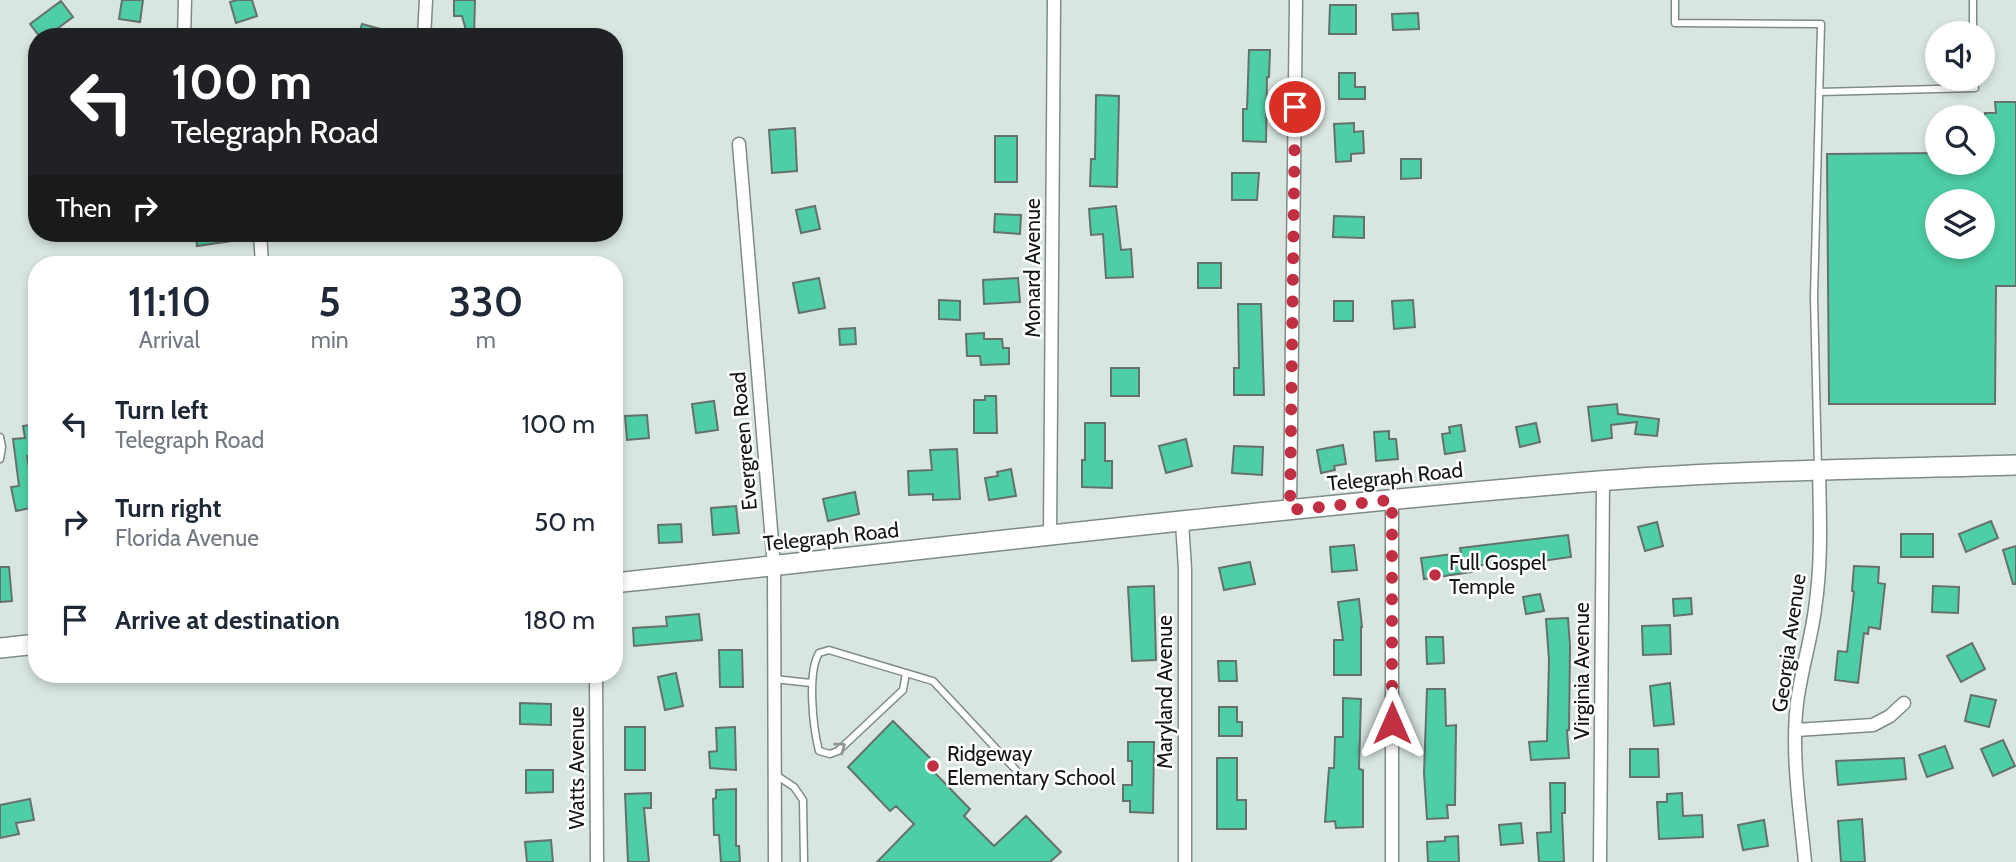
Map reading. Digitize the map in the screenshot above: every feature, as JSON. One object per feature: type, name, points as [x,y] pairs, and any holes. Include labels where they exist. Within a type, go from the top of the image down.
[{"type":"main road","name":"Telegraph Road","points":[[623,582],[1290,510],[1603,481],[1819,470],[2016,465]]},
{"type":"main road","points":[[0,648],[28,645]]},
{"type":"street","points":[[184,28],[185,0]]},
{"type":"street","points":[[424,28],[426,0]]},
{"type":"street","name":"Monard Avenue","points":[[1050,536],[1054,0]]},
{"type":"street","points":[[1290,510],[1296,0]]},
{"type":"street","name":"Evergreen Road","points":[[739,144],[774,566],[775,862]]},
{"type":"street","name":"Georgia Avenue","points":[[1805,862],[1796,730],[1797,702],[1815,610],[1819,570],[1819,470]]},
{"type":"street","name":"Virginia Avenue","points":[[1600,862],[1603,481]]},
{"type":"street","points":[[1391,862],[1392,500]]},
{"type":"street","name":"Maryland Avenue","points":[[1182,522],[1185,569],[1185,862]]},
{"type":"street","name":"Watts Avenue","points":[[596,683],[597,862]]},
{"type":"street","points":[[1796,730],[1873,725],[1904,703]]},
{"type":"lane","points":[[1675,0],[1675,23],[1821,24],[1814,297],[1819,470]]},
{"type":"lane","points":[[1973,0],[1973,21]]},
{"type":"lane","points":[[1819,92],[1925,89]]},
{"type":"lane","points":[[0,437],[0,459]]},
{"type":"lane","points":[[906,673],[903,690],[838,751],[830,754],[819,751],[811,683],[815,660],[820,653],[829,650],[933,681],[1016,770]]},
{"type":"lane","points":[[774,679],[811,683]]},
{"type":"lane","points":[[774,774],[794,787],[803,800],[804,862]]},
{"type":"building","points":[[122,0],[143,0],[140,22],[119,19]]},
{"type":"building","points":[[252,0],[257,16],[236,23],[230,2]]},
{"type":"building","points":[[454,0],[475,0],[474,28],[465,28],[462,16],[454,16]]},
{"type":"building","points":[[61,1],[73,17],[58,28],[33,28],[30,24]]},
{"type":"building","points":[[1330,5],[1356,5],[1356,34],[1329,34]]},
{"type":"building","points":[[1418,13],[1419,29],[1393,30],[1392,14]]},
{"type":"building","points":[[362,24],[377,28],[361,28]]},
{"type":"building","points":[[1249,50],[1270,50],[1266,142],[1243,141],[1243,109],[1247,109]]},
{"type":"building","points":[[1339,73],[1355,73],[1355,87],[1365,87],[1365,99],[1339,99]]},
{"type":"building","points":[[1096,95],[1119,96],[1117,187],[1090,186],[1091,159],[1095,159]]},
{"type":"building","points":[[1995,102],[2016,102],[2016,286],[1996,286],[1995,404],[1829,404],[1827,154],[1925,153],[1925,175],[1995,175]]},
{"type":"building","points":[[1354,123],[1354,132],[1363,131],[1364,153],[1351,154],[1351,161],[1336,162],[1334,124]]},
{"type":"building","points":[[795,128],[797,171],[772,173],[769,130]]},
{"type":"building","points":[[995,136],[1017,136],[1017,182],[995,182]]},
{"type":"building","points":[[1401,159],[1421,159],[1421,178],[1401,179]]},
{"type":"building","points":[[1232,173],[1259,173],[1257,200],[1232,200]]},
{"type":"building","points":[[815,206],[820,229],[801,233],[796,210]]},
{"type":"building","points":[[1116,206],[1121,250],[1131,249],[1133,277],[1106,278],[1103,234],[1091,235],[1089,209]]},
{"type":"building","points":[[995,214],[1021,215],[1020,234],[994,232]]},
{"type":"building","points":[[1334,216],[1364,217],[1364,238],[1333,237]]},
{"type":"building","points":[[196,242],[225,242],[197,246]]},
{"type":"building","points":[[1198,263],[1221,263],[1221,288],[1198,288]]},
{"type":"building","points":[[819,278],[825,308],[799,313],[793,283]]},
{"type":"building","points":[[1018,278],[1020,302],[984,304],[983,280]]},
{"type":"building","points":[[939,300],[960,301],[960,320],[939,319]]},
{"type":"building","points":[[1413,300],[1415,327],[1394,329],[1392,301]]},
{"type":"building","points":[[1334,301],[1353,301],[1353,321],[1334,321]]},
{"type":"building","points":[[1238,304],[1261,304],[1264,395],[1234,395],[1234,368],[1239,368]]},
{"type":"building","points":[[855,328],[856,344],[840,345],[839,329]]},
{"type":"building","points":[[984,333],[984,339],[1002,339],[1003,348],[1009,348],[1009,364],[981,365],[980,356],[967,356],[966,334]]},
{"type":"building","points":[[1111,368],[1139,368],[1139,396],[1111,396]]},
{"type":"building","points":[[985,396],[996,396],[997,433],[974,433],[974,400],[985,400]]},
{"type":"building","points":[[714,401],[718,430],[696,433],[692,404]]},
{"type":"building","points":[[1617,404],[1618,414],[1659,419],[1657,436],[1635,434],[1637,422],[1611,425],[1612,438],[1592,441],[1588,407]]},
{"type":"building","points":[[647,415],[649,438],[627,440],[625,416]]},
{"type":"building","points":[[1085,423],[1105,423],[1105,461],[1112,461],[1112,488],[1082,487]]},
{"type":"building","points":[[1536,423],[1540,442],[1520,447],[1516,427]]},
{"type":"building","points":[[28,425],[28,508],[16,511],[11,487],[19,486],[13,439],[25,438],[23,426]]},
{"type":"building","points":[[1461,425],[1465,451],[1445,454],[1442,434],[1450,433],[1449,427]]},
{"type":"building","points":[[1389,431],[1389,439],[1396,439],[1398,459],[1376,461],[1374,432]]},
{"type":"building","points":[[1186,439],[1192,466],[1166,473],[1159,446]]},
{"type":"building","points":[[1343,445],[1346,464],[1334,466],[1335,470],[1321,473],[1317,450]]},
{"type":"building","points":[[1234,446],[1263,447],[1262,475],[1232,473]]},
{"type":"building","points":[[957,449],[960,499],[933,500],[933,494],[909,495],[908,471],[932,470],[930,450]]},
{"type":"building","points":[[1011,469],[1016,496],[989,500],[985,478],[998,476],[997,472]]},
{"type":"building","points":[[855,492],[859,514],[828,521],[823,499]]},
{"type":"building","points":[[736,506],[739,533],[713,535],[711,508]]},
{"type":"building","points":[[1991,521],[1998,538],[1966,552],[1959,534]]},
{"type":"building","points":[[1657,522],[1663,546],[1645,551],[1638,527]]},
{"type":"building","points":[[681,524],[682,542],[659,543],[658,525]]},
{"type":"building","points":[[1901,534],[1933,534],[1933,557],[1901,557]]},
{"type":"building","points":[[1568,535],[1571,557],[1534,562],[1534,567],[1516,569],[1515,562],[1472,566],[1472,572],[1424,579],[1421,558],[1461,553],[1460,548]]},
{"type":"building","points":[[1354,545],[1357,570],[1332,572],[1330,547]]},
{"type":"building","points":[[2016,546],[2016,584],[2013,584],[2003,550]]},
{"type":"building","points":[[1250,562],[1255,584],[1224,590],[1219,568]]},
{"type":"building","points":[[1854,566],[1879,567],[1878,583],[1885,584],[1880,629],[1869,627],[1868,634],[1864,633],[1858,683],[1835,680],[1838,651],[1847,652],[1854,592]]},
{"type":"building","points":[[0,567],[9,567],[12,601],[0,602]]},
{"type":"building","points":[[1154,586],[1156,660],[1132,661],[1128,587]]},
{"type":"building","points":[[1933,586],[1959,587],[1958,613],[1932,612]]},
{"type":"building","points":[[1540,594],[1544,611],[1526,614],[1523,597]]},
{"type":"building","points":[[1691,598],[1692,614],[1674,616],[1673,599]]},
{"type":"building","points":[[1359,599],[1362,627],[1361,675],[1334,675],[1334,640],[1343,640],[1338,602]]},
{"type":"building","points":[[699,614],[702,640],[634,646],[633,628],[667,626],[666,617]]},
{"type":"building","points":[[1568,618],[1569,758],[1531,760],[1529,742],[1547,741],[1549,660],[1546,619]]},
{"type":"building","points":[[1670,625],[1671,654],[1643,655],[1642,626]]},
{"type":"building","points":[[1426,637],[1443,637],[1444,663],[1427,664]]},
{"type":"building","points":[[1972,643],[1985,669],[1961,682],[1947,656]]},
{"type":"building","points":[[719,650],[742,650],[743,687],[720,687]]},
{"type":"building","points":[[1218,661],[1236,661],[1237,681],[1219,681]]},
{"type":"building","points":[[676,673],[683,706],[665,710],[658,677]]},
{"type":"building","points":[[1670,683],[1674,724],[1654,726],[1650,686]]},
{"type":"building","points":[[1427,689],[1445,689],[1446,726],[1456,725],[1455,805],[1447,805],[1448,818],[1427,819],[1424,773]]},
{"type":"building","points":[[1971,695],[1996,700],[1989,727],[1965,721]]},
{"type":"building","points":[[1343,698],[1361,699],[1359,769],[1363,770],[1363,827],[1336,828],[1335,821],[1325,822],[1329,768],[1334,768],[1335,737],[1343,737]]},
{"type":"building","points":[[520,703],[551,704],[551,725],[520,724]]},
{"type":"building","points":[[1219,707],[1237,707],[1237,722],[1242,722],[1242,736],[1219,736]]},
{"type":"building","points":[[893,721],[937,765],[932,770],[970,809],[964,816],[994,846],[1026,816],[1061,852],[1050,862],[877,862],[914,824],[896,806],[890,811],[848,767]]},
{"type":"building","points":[[625,727],[645,727],[645,770],[625,770]]},
{"type":"building","points":[[735,727],[736,770],[710,768],[709,752],[717,751],[716,728]]},
{"type":"building","points":[[2003,740],[2015,766],[1993,776],[1981,749]]},
{"type":"building","points":[[1128,742],[1154,742],[1153,813],[1130,812],[1130,801],[1123,801],[1123,785],[1132,785],[1132,761],[1128,761]]},
{"type":"building","points":[[1945,746],[1953,768],[1927,777],[1919,755]]},
{"type":"building","points":[[1630,749],[1658,749],[1659,777],[1630,777]]},
{"type":"building","points":[[1217,758],[1237,758],[1237,800],[1246,800],[1246,829],[1217,829]]},
{"type":"building","points":[[1904,758],[1906,779],[1838,785],[1836,761]]},
{"type":"building","points":[[526,770],[553,770],[553,792],[526,793]]},
{"type":"building","points":[[1550,783],[1565,783],[1565,813],[1562,813],[1564,862],[1539,862],[1537,833],[1551,832]]},
{"type":"building","points":[[736,789],[736,846],[739,846],[740,862],[721,862],[719,835],[714,835],[713,799],[716,798],[716,790]]},
{"type":"building","points":[[651,793],[651,808],[644,808],[649,862],[628,862],[625,794]]},
{"type":"building","points":[[1682,793],[1683,816],[1702,815],[1703,837],[1659,839],[1657,802],[1667,802],[1667,794]]},
{"type":"building","points":[[30,799],[34,820],[16,823],[19,834],[0,838],[0,805]]},
{"type":"building","points":[[1862,819],[1865,862],[1841,862],[1838,821]]},
{"type":"building","points":[[1764,820],[1768,846],[1743,850],[1738,825]]},
{"type":"building","points":[[1521,823],[1523,843],[1501,845],[1499,825]]},
{"type":"building","points":[[1458,836],[1459,862],[1428,862],[1427,842],[1445,841],[1445,837]]},
{"type":"building","points":[[551,840],[553,862],[527,862],[525,842]]},
{"type":"place","name":"Full Gospel Temple","points":[[1435,575]]},
{"type":"place","name":"Ridgeway Elementary School","points":[[933,766]]},
{"type":"route","points":[[1295,107],[1290,510],[1392,500],[1392,723]]}]
